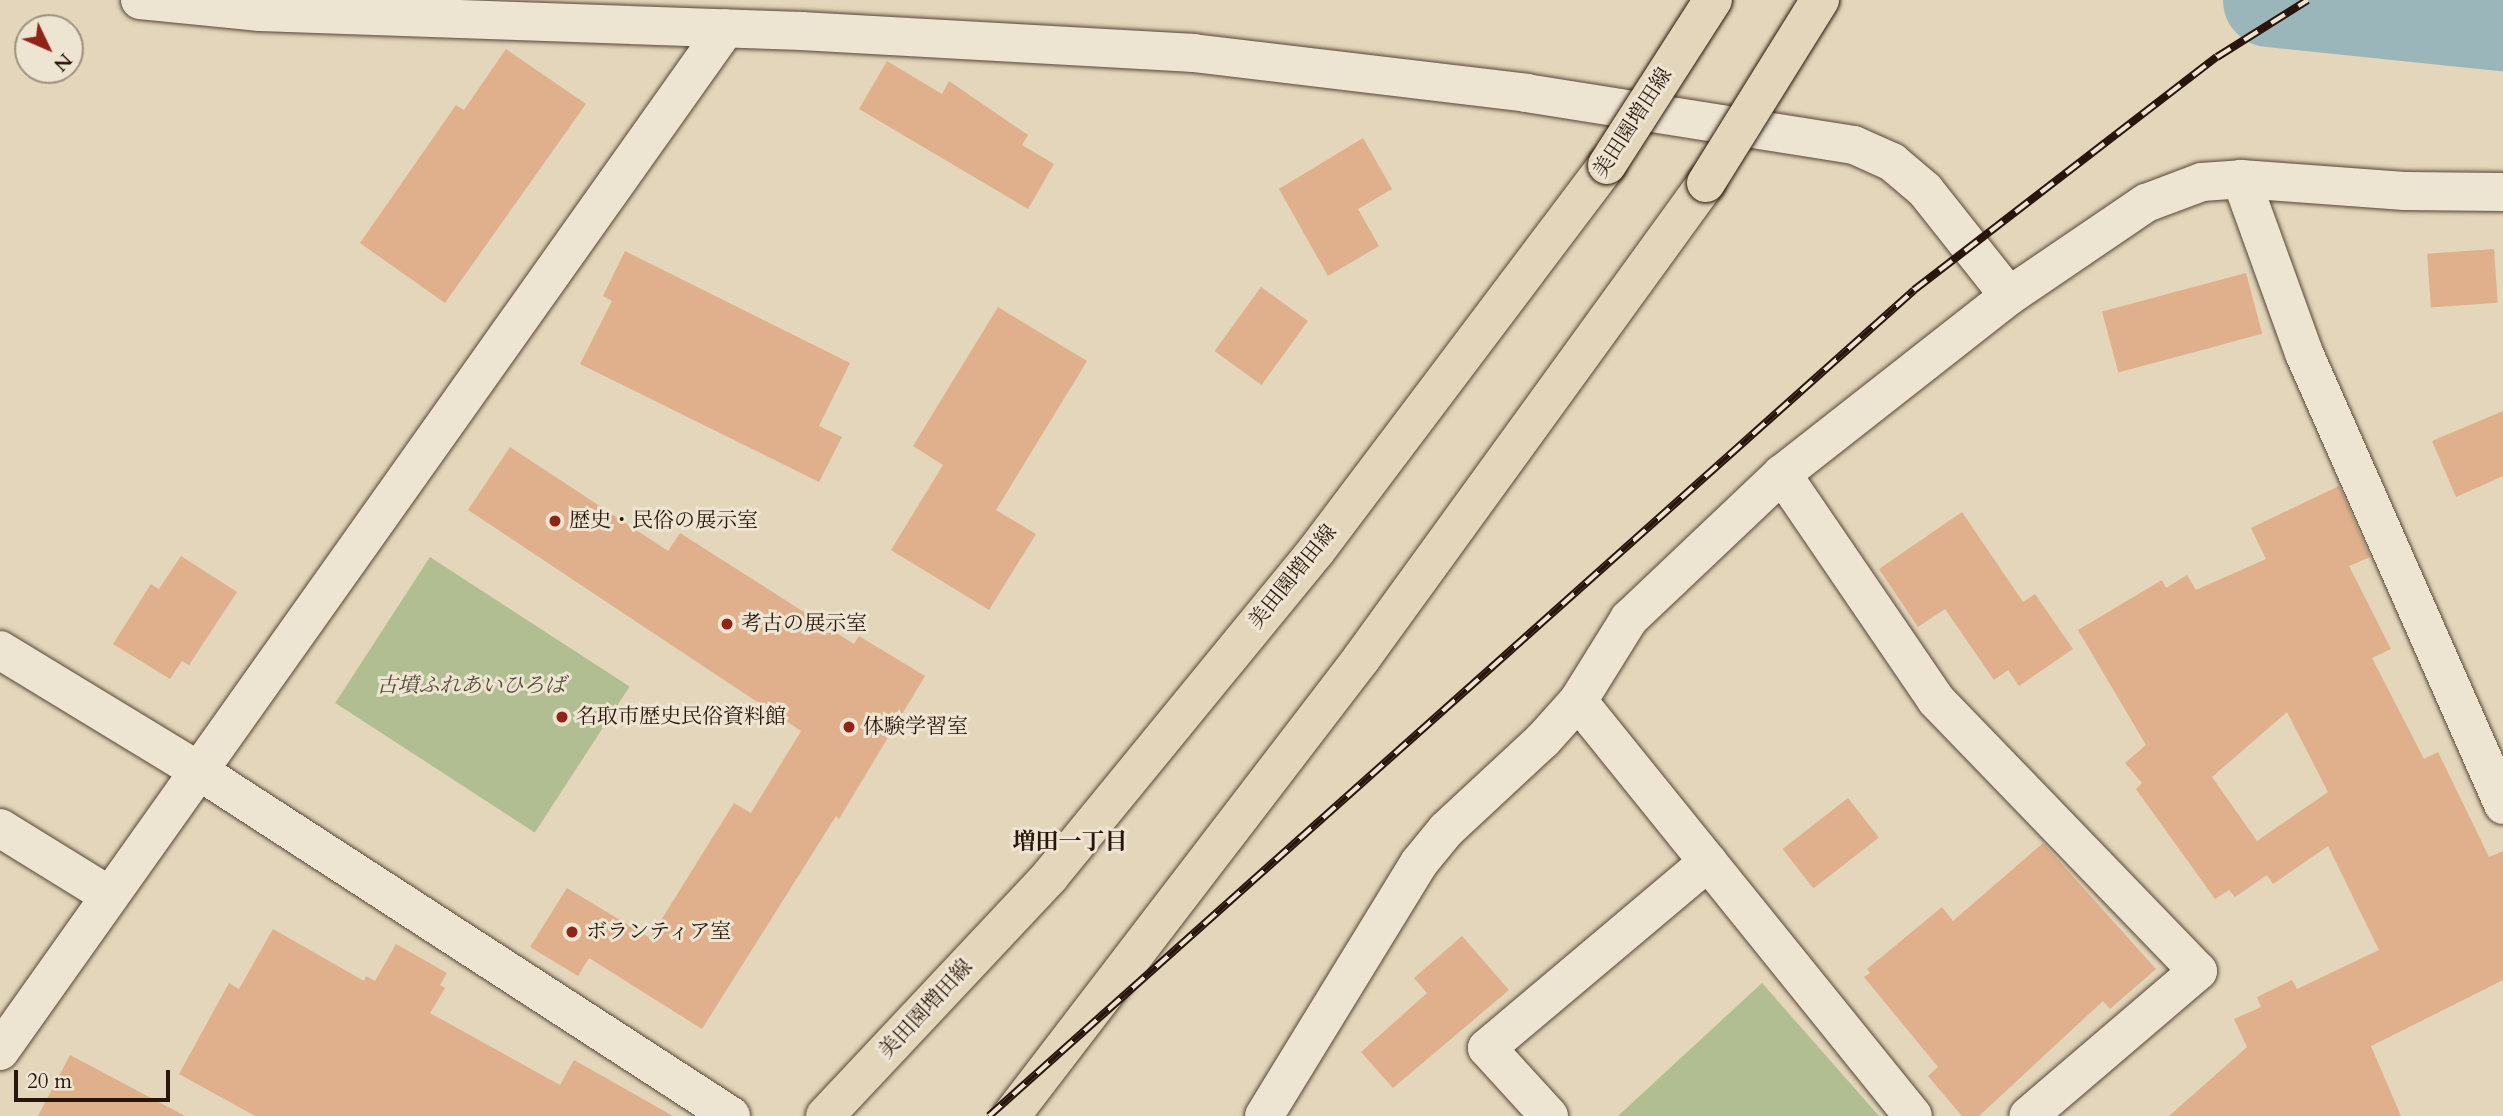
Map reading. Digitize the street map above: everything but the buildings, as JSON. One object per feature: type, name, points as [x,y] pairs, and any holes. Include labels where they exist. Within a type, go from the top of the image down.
[{"type":"main road","name":"美田園増田線","points":[[825,1116],[1050,876],[1316,551],[1607,165],[1713,0]]},
{"type":"main road","points":[[1011,1116],[1361,659],[1706,183],[1820,0]]},
{"type":"street","points":[[140,0],[260,12],[726,28],[1193,53],[1525,93],[1854,145],[1892,162],[1925,190],[2009,296]]},
{"type":"street","points":[[0,1051],[726,28]]},
{"type":"street","points":[[2241,179],[2310,368],[2503,805]]},
{"type":"street","points":[[1264,1116],[1419,863],[1446,830],[1543,740],[1578,701],[1629,619],[1782,474],[2009,296],[2146,203],[2202,182],[2241,179],[2406,191],[2503,192]]},
{"type":"street","points":[[1782,474],[1936,700],[2198,971],[2028,1116]]},
{"type":"street","points":[[0,650],[199,771],[731,1116]]},
{"type":"street","points":[[1578,701],[1913,1116]]},
{"type":"street","points":[[0,828],[110,896]]},
{"type":"street","points":[[1549,1116],[1486,1048],[1708,862]]},
{"type":"green space","name":"古墳ふれあいひろば","points":[[430,557],[630,687],[535,833],[335,703]]},
{"type":"green space","points":[[1762,983],[1879,1116],[1618,1116]]},
{"type":"waterway","points":[[2269,0],[2503,24]]},
{"type":"railway","points":[[989,1116],[1914,290],[2217,57],[2308,0]]},
{"type":"place","name":"歴史・民俗の展示室","points":[[555,521]]},
{"type":"place","name":"考古の展示室","points":[[727,624]]},
{"type":"place","name":"名取市歴史民俗資料館","points":[[562,717]]},
{"type":"place","name":"体験学習室","points":[[849,727]]},
{"type":"place","name":"ボランティア室","points":[[572,932]]},
{"type":"district","name":"増田一丁目","points":[[1070,842]]}]
